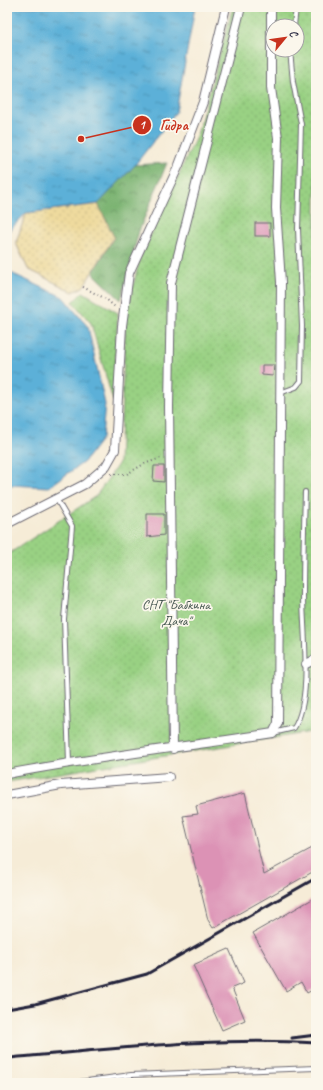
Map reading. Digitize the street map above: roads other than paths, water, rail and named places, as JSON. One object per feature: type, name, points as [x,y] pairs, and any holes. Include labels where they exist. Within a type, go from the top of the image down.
[{"type":"street","points":[[7,524],[85,484],[106,466],[115,450],[123,315],[130,273],[179,165],[203,102],[226,7]]},
{"type":"street","points":[[173,749],[169,455],[171,283],[241,7]]},
{"type":"street","points":[[7,774],[69,762],[173,749],[273,733],[278,723],[281,282],[276,208],[278,138],[271,88],[271,7]]},
{"type":"street","points":[[306,664],[316,659]]},
{"type":"street","points":[[7,795],[61,785],[169,777]]},
{"type":"lane","points":[[295,18],[296,7]]},
{"type":"lane","points":[[280,393],[296,387],[301,381],[302,326],[298,229],[301,124],[293,82],[291,58]]},
{"type":"lane","points":[[273,733],[294,728],[300,718],[306,664],[303,597],[305,492]]},
{"type":"lane","points":[[56,500],[72,526],[64,619],[69,762]]},
{"type":"lane","points":[[72,1083],[131,1075],[316,1068]]},
{"type":"water","points":[[7,7],[195,7],[176,112],[135,165],[98,204],[26,213],[7,233]]},
{"type":"water","points":[[7,271],[63,297],[88,327],[105,404],[102,438],[84,462],[49,487],[10,485],[7,488]]},
{"type":"railway","points":[[7,1009],[35,1004],[147,974],[316,878]]},
{"type":"railway","points":[[292,1038],[316,1035]]},
{"type":"railway","points":[[7,1058],[162,1045],[239,1041],[316,1043]]},
{"type":"place","name":"Гидра","points":[[81,139]]},
{"type":"park label","name":"СНТ \"Бабкина Дача\"","points":[[176,612]]}]
